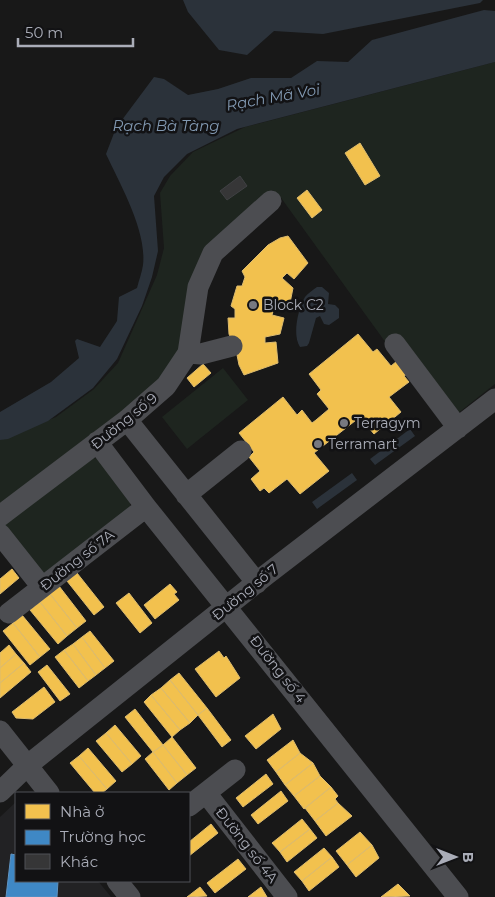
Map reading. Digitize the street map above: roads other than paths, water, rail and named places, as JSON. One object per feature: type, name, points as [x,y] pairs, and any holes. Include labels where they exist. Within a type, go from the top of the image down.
[{"type":"street","name":"Đường số 9","points":[[0,516],[127,420],[166,386],[188,352],[198,287],[213,253],[271,201]]},
{"type":"street","points":[[395,344],[458,428]]},
{"type":"street","points":[[188,352],[201,354],[232,346]]},
{"type":"street","name":"Đường số 7","points":[[0,792],[28,765],[257,582],[495,399]]},
{"type":"street","points":[[127,420],[257,582]]},
{"type":"street","name":"Đường số 4","points":[[97,442],[458,897]]},
{"type":"street","points":[[186,495],[241,450]]},
{"type":"street","name":"Đường số 7A","points":[[8,613],[146,506]]},
{"type":"street","points":[[0,534],[42,587]]},
{"type":"street","points":[[0,731],[48,792]]},
{"type":"street","points":[[190,805],[235,770]]},
{"type":"street","name":"Đường số 4A","points":[[206,793],[287,897]]},
{"type":"street","points":[[118,882],[130,897]]},
{"type":"water","points":[[183,0],[483,0],[480,3],[323,34],[274,31],[247,55],[219,50],[188,12]]},
{"type":"water","name":"Rạch Bà Tàng","points":[[484,10],[495,11],[495,62],[237,129],[187,154],[164,177],[154,196],[158,251],[152,277],[142,306],[117,359],[93,388],[48,421],[8,439],[0,440],[0,412],[51,382],[79,358],[75,341],[77,339],[100,347],[117,321],[119,297],[137,288],[143,265],[141,238],[125,193],[106,154],[116,128],[154,77],[164,79],[188,95],[218,89],[251,78],[291,78],[317,61],[348,62],[372,40]]},
{"type":"water","points":[[317,287],[322,287],[329,293],[328,304],[335,305],[339,309],[339,318],[329,325],[324,324],[320,316],[316,318],[309,343],[307,346],[300,347],[296,336],[296,329],[300,308],[305,297]]},
{"type":"water","points":[[410,429],[415,436],[375,465],[370,459]]},
{"type":"water","points":[[352,473],[357,480],[317,509],[312,502]]},
{"type":"place","name":"Block C2","points":[[253,305]]},
{"type":"place","name":"Terragym","points":[[344,423]]},
{"type":"place","name":"Terramart","points":[[318,444]]},
{"type":"water label","name":"Rạch Mã Voi","points":[[273,97]]}]
